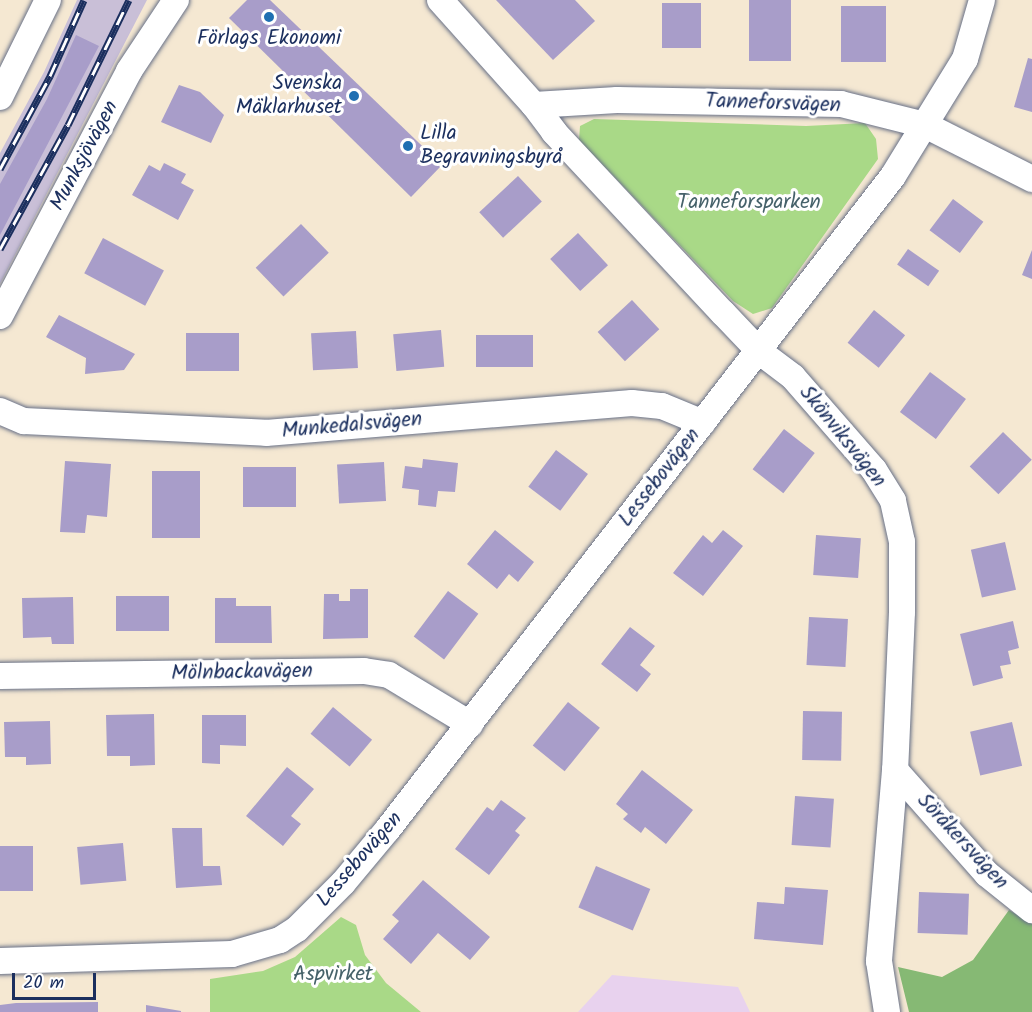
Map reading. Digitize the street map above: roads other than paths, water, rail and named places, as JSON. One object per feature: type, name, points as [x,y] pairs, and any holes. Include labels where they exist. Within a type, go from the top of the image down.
[{"type":"street","points":[[3,85],[48,0]]},
{"type":"street","name":"Munksjövägen","points":[[0,316],[129,71],[177,0]]},
{"type":"street","name":"Skönviksvägen","points":[[440,0],[534,105],[554,132],[760,352],[793,377],[874,470],[893,501],[902,542],[902,612],[895,770],[879,961],[887,1012]]},
{"type":"street","name":"Lessebovägen","points":[[0,961],[232,954],[280,940],[297,929],[344,883],[760,352],[893,176],[965,59],[981,0]]},
{"type":"street","name":"Tanneforsvägen","points":[[534,105],[617,100],[841,104],[925,125],[1032,179]]},
{"type":"street","name":"Munkedalsvägen","points":[[0,411],[24,421],[58,424],[266,433],[632,403],[662,406],[703,423]]},
{"type":"street","name":"Mölnbackavägen","points":[[0,676],[364,671],[389,675],[470,724]]},
{"type":"street","name":"Söråkersvägen","points":[[895,770],[987,874],[1032,910]]},
{"type":"railway","points":[[0,169],[50,76],[84,0]]},
{"type":"railway","points":[[0,249],[68,125],[129,0]]},
{"type":"place","name":"Förlags Ekonomi","points":[[269,17]]},
{"type":"place","name":"Svenska Mäklarhuset","points":[[354,96]]},
{"type":"place","name":"Lilla Begravningsbyrå","points":[[408,146]]},
{"type":"park label","name":"Tanneforsparken","points":[[749,203]]},
{"type":"park label","name":"Aspvirket","points":[[333,975]]}]
